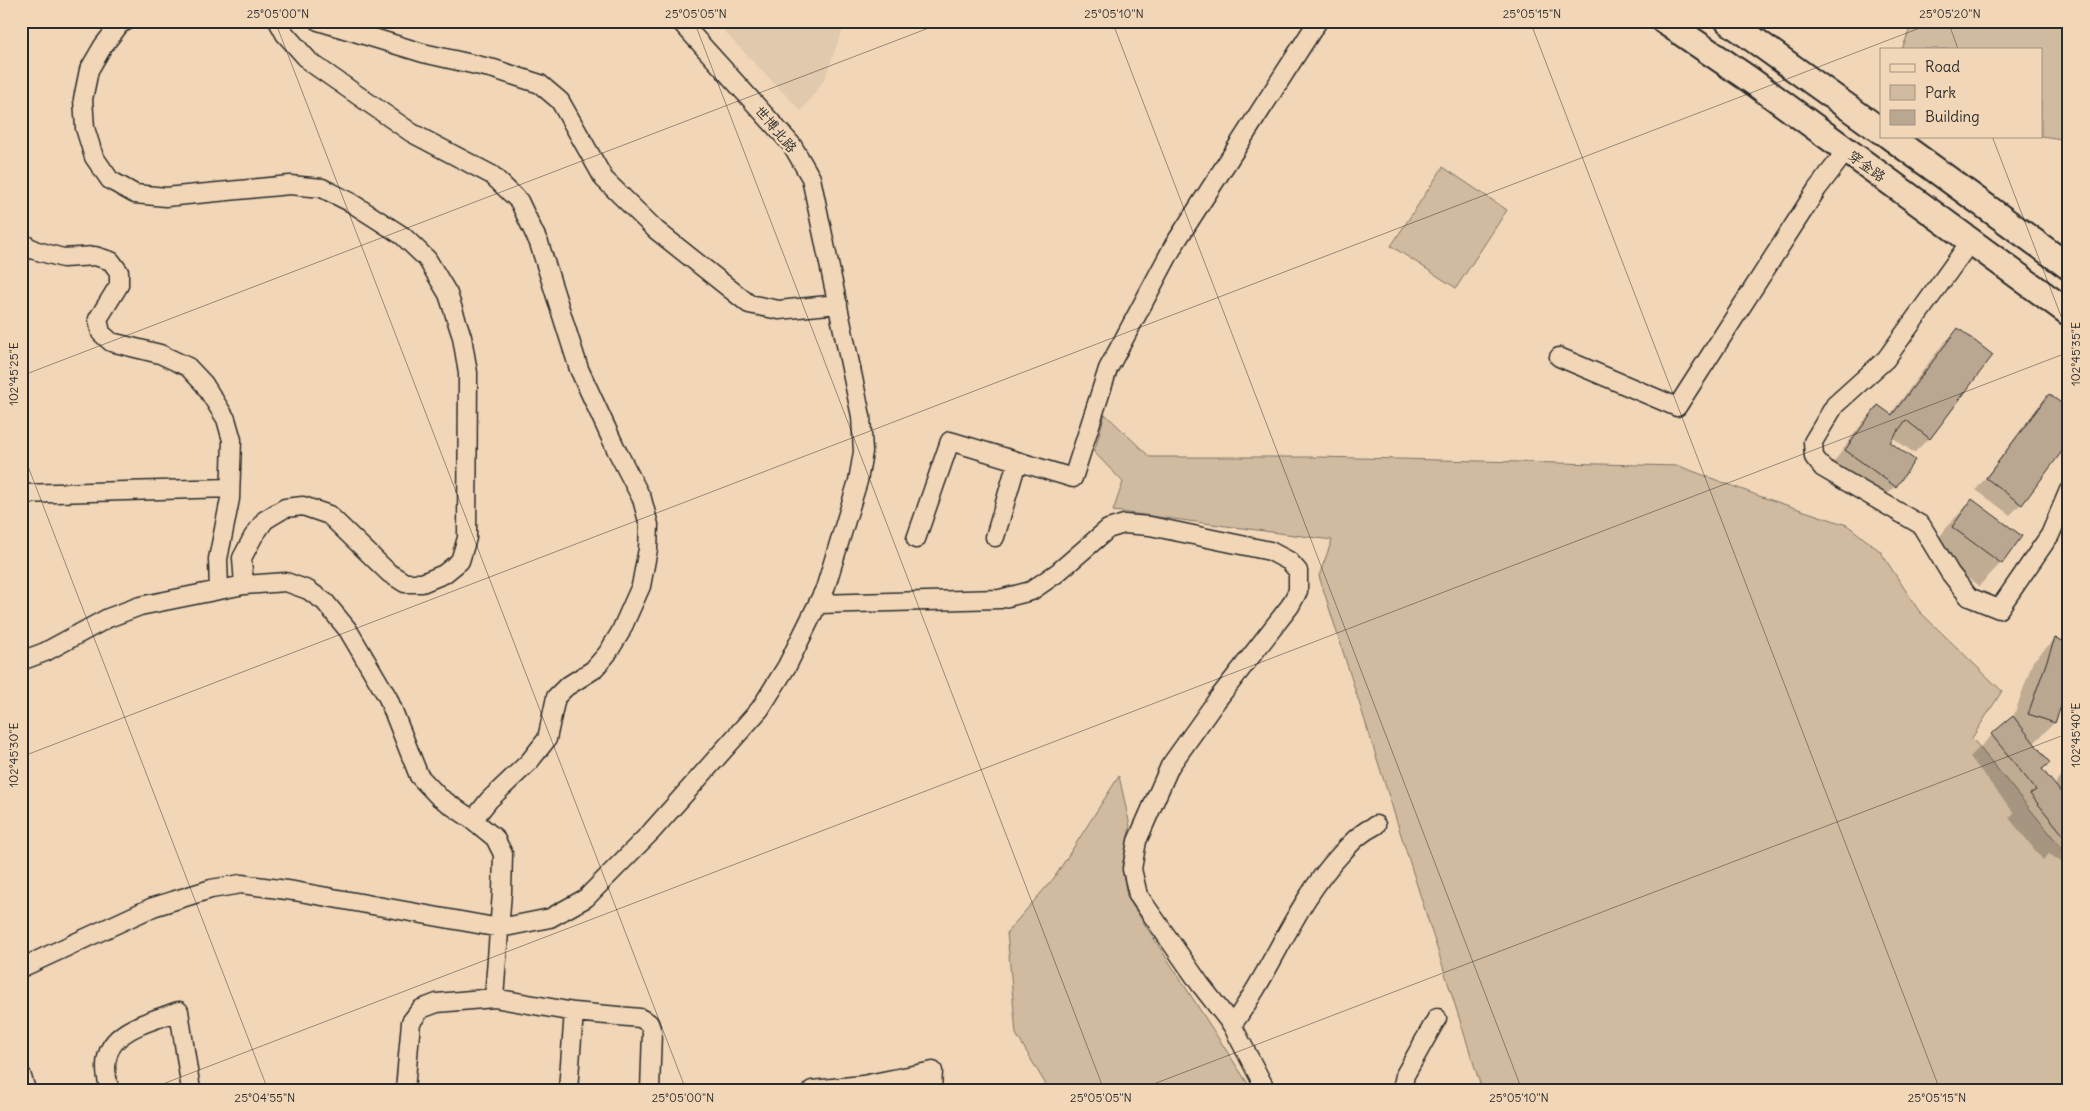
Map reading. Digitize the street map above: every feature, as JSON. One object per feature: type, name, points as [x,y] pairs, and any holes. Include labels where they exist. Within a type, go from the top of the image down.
[{"type":"main road","name":"穿金路","points":[[1664,21],[1749,79],[2069,313]]},
{"type":"main road","points":[[1728,21],[1880,130]]},
{"type":"main road","points":[[1892,138],[2069,267]]},
{"type":"street","points":[[126,21],[120,24],[103,46],[89,70],[83,99],[85,128],[94,157],[110,180],[135,194],[166,197],[290,184],[322,188],[350,202],[403,236],[427,260],[448,294],[462,337],[468,373],[468,538],[460,561],[444,574],[422,583],[405,583],[390,573],[329,516],[303,506],[285,508],[265,520],[242,558],[244,585]]},
{"type":"street","points":[[278,21],[285,34],[310,62],[412,133],[492,175],[518,201],[539,243],[579,369],[616,449],[642,499],[649,525],[648,549],[641,586],[620,633],[607,654],[593,670],[566,687],[556,697],[547,739],[529,762],[489,800],[473,820]]},
{"type":"street","points":[[318,21],[423,53],[494,69],[540,84],[560,101],[604,179],[656,230],[748,304],[779,310],[838,304]]},
{"type":"street","name":"世博北路","points":[[500,928],[550,918],[586,898],[625,858],[760,709],[786,666],[825,589],[858,481],[863,452],[861,416],[830,261],[810,178],[792,145],[680,21]]},
{"type":"street","points":[[916,539],[950,441],[1073,478],[1108,369],[1165,262],[1318,21]]},
{"type":"street","points":[[1559,357],[1677,407],[1817,189],[1846,151]]},
{"type":"street","points":[[21,242],[34,250],[63,258],[95,256],[111,261],[119,272],[119,285],[98,319],[101,333],[111,342],[160,354],[188,367],[204,384],[226,419],[232,440],[230,488],[218,559],[219,590]]},
{"type":"street","points":[[1970,242],[1886,359],[1835,405],[1813,442],[1814,457],[1823,468],[1921,525],[1950,573],[1970,597],[1999,609],[2050,535],[2069,490]]},
{"type":"street","points":[[994,537],[1018,462]]},
{"type":"street","points":[[21,494],[230,488]]},
{"type":"street","points":[[818,604],[1000,599],[1016,595],[1031,591],[1057,573],[1108,529],[1124,524],[1150,526],[1270,551],[1289,561],[1298,571],[1298,590],[1255,653],[1217,700],[1170,766],[1137,841],[1132,870],[1138,895],[1200,984],[1232,1025],[1266,1090]]},
{"type":"street","points":[[21,661],[45,652],[108,618],[140,606],[244,585],[286,582],[308,590],[325,602],[348,630],[388,698],[419,776],[439,797],[473,820],[495,838],[503,854],[500,928],[494,998]]},
{"type":"street","points":[[1232,1025],[1246,1006],[1300,907],[1323,872],[1360,832],[1376,825]]},
{"type":"street","points":[[21,968],[153,907],[211,889],[241,884],[294,891],[500,928]]},
{"type":"street","points":[[405,1090],[411,1022],[422,1009],[437,1003],[494,998],[574,1012],[640,1018],[649,1023],[652,1032],[650,1090]]},
{"type":"street","points":[[110,1090],[106,1077],[105,1058],[112,1044],[123,1034],[179,1011],[191,1090]]},
{"type":"street","points":[[568,1090],[574,1012]]},
{"type":"street","points":[[1402,1090],[1405,1075],[1437,1018]]},
{"type":"street","points":[[812,1090],[863,1087],[933,1071],[932,1090]]},
{"type":"street","points":[[21,1074],[26,1090]]},
{"type":"shaded area","points":[[714,21],[846,21],[824,80],[801,111]]},
{"type":"green space","points":[[1913,21],[2069,21],[2069,140],[2042,136],[2042,48],[1902,48]]},
{"type":"green space","points":[[1443,167],[1507,210],[1456,288],[1391,246]]},
{"type":"green space","points":[[1105,414],[1150,457],[1319,457],[1679,466],[1762,497],[1847,525],[1880,551],[1919,611],[2002,691],[1972,738],[2069,857],[2069,1090],[1482,1090],[1319,576],[1332,540],[1113,511],[1123,482],[1094,452]]},
{"type":"green space","points":[[1119,776],[1130,826],[1122,866],[1127,897],[1252,1090],[1049,1090],[1016,1034],[1007,932],[1054,878]]},
{"type":"building","points":[[1958,328],[1993,355],[1930,439],[1906,420],[1890,442],[1915,460],[1896,487],[1845,450],[1878,405],[1892,415]]},
{"type":"building","points":[[2049,394],[2069,409],[2069,442],[2022,505],[1986,478]]},
{"type":"building","points":[[1972,499],[2022,536],[2002,564],[1952,527]]},
{"type":"building","points":[[2055,638],[2069,643],[2069,684],[2055,723],[2028,714]]},
{"type":"building","points":[[2013,716],[2050,763],[2042,769],[2069,802],[2069,842],[2030,794],[2036,790],[1991,734]]}]
